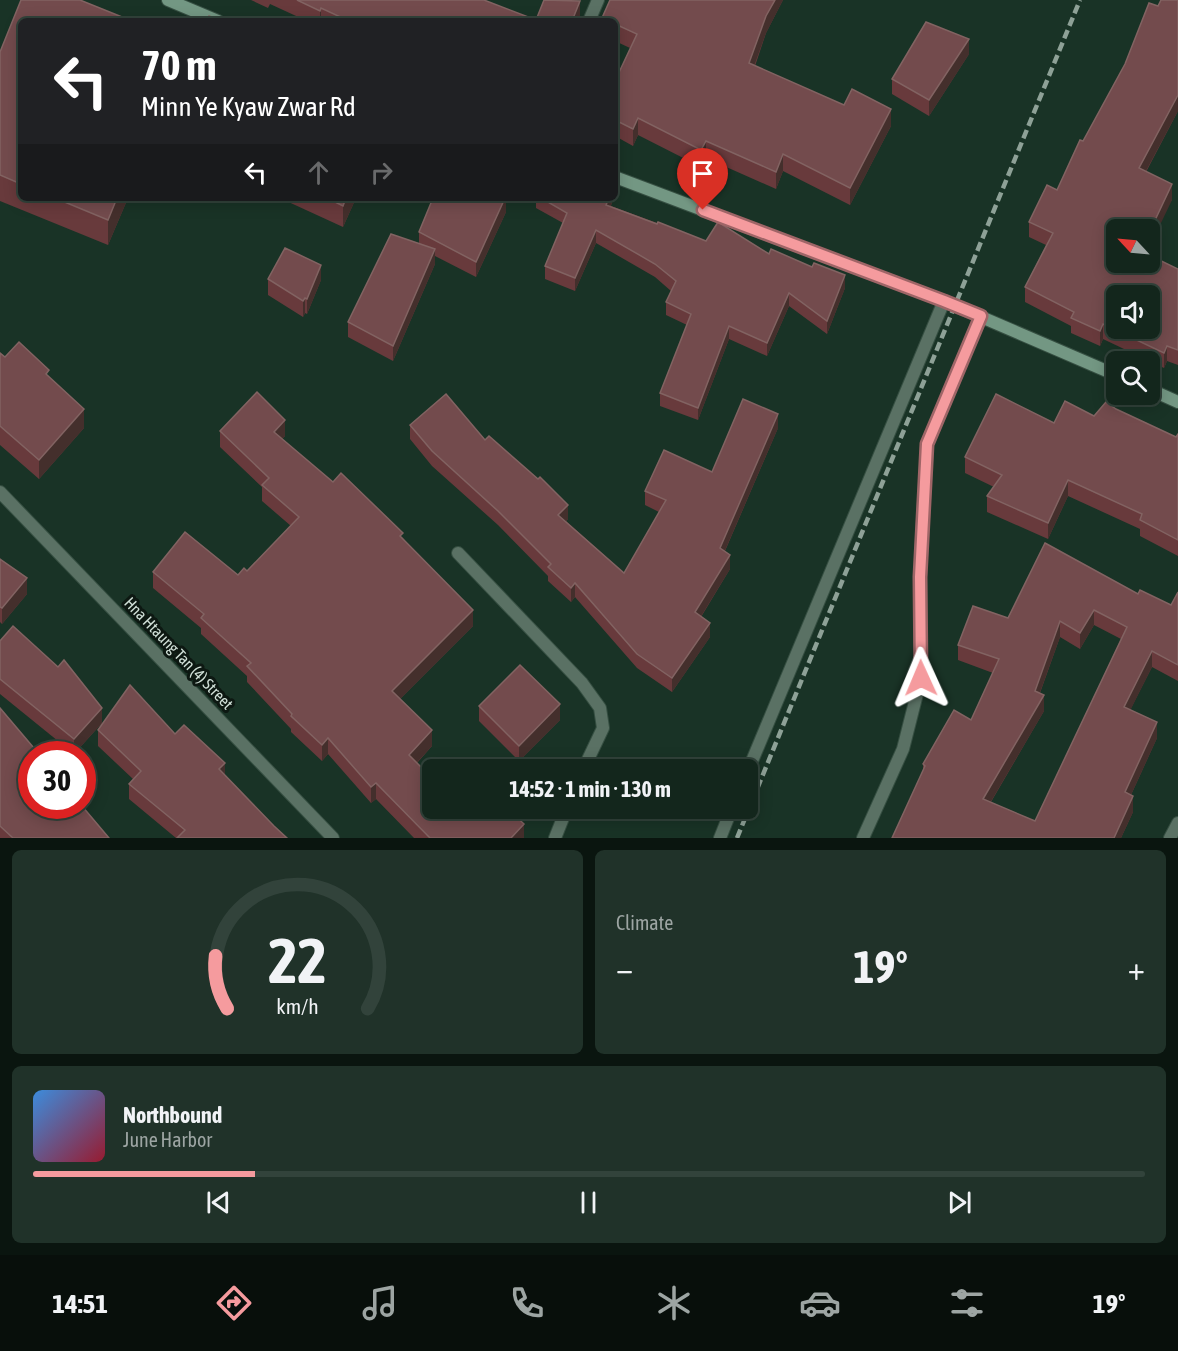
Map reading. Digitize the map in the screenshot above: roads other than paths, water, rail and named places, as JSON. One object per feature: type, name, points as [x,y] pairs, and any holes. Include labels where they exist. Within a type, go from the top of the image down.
[{"type":"street","points":[[168,0],[211,18]]},
{"type":"street","points":[[590,18],[598,0]]},
{"type":"street","points":[[618,178],[944,301],[1106,371]]},
{"type":"street","points":[[753,759],[944,301]]},
{"type":"street","points":[[863,838],[903,749],[921,678],[920,577],[927,444],[981,316]]},
{"type":"street","points":[[1160,394],[1178,402]]},
{"type":"street","name":"Hna Htaung Tan (4) Street","points":[[0,492],[333,838]]},
{"type":"street","points":[[458,553],[582,683],[600,708],[603,728],[588,759]]},
{"type":"street","points":[[555,838],[563,819]]},
{"type":"street","points":[[720,838],[728,819]]},
{"type":"street","points":[[1170,838],[1178,823]]},
{"type":"railway","points":[[737,838],[1080,0]]}]
